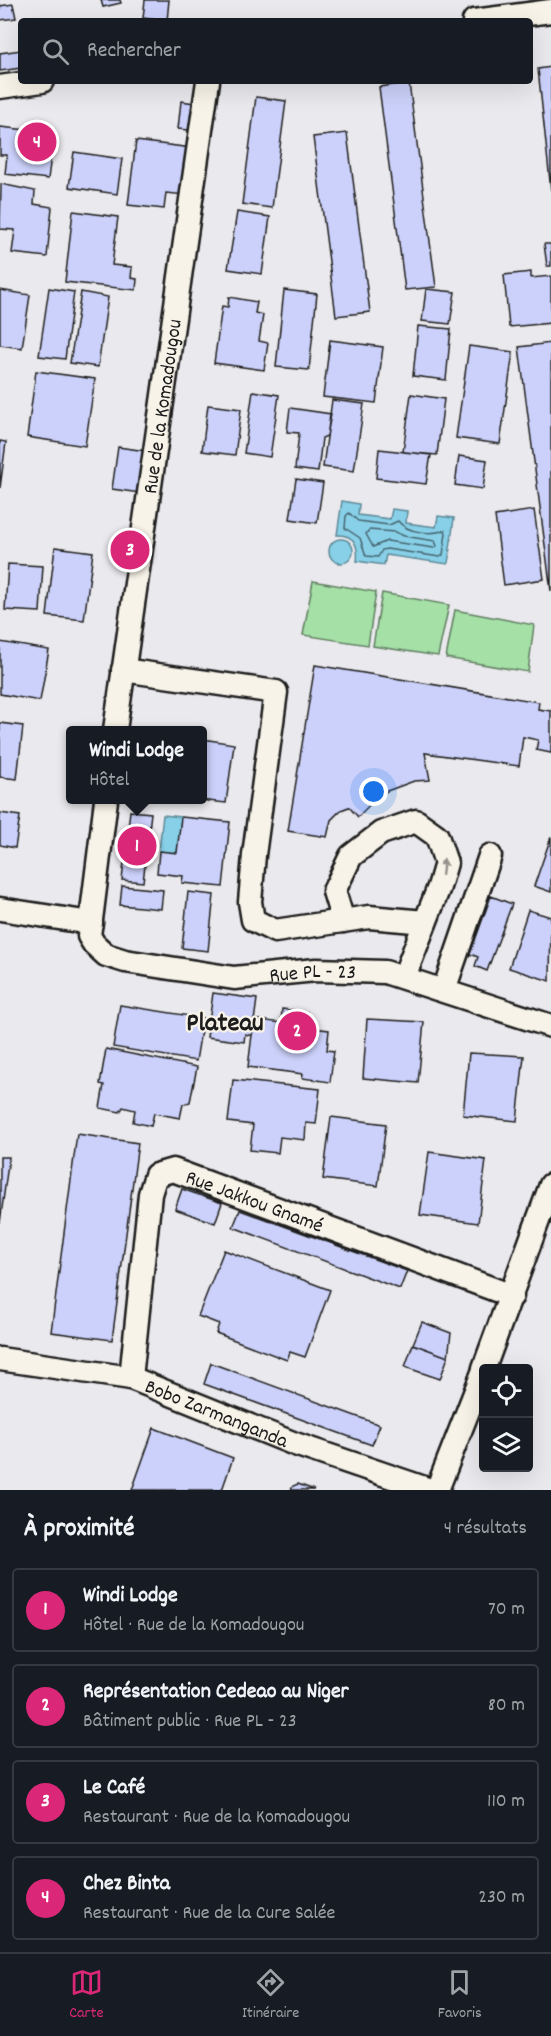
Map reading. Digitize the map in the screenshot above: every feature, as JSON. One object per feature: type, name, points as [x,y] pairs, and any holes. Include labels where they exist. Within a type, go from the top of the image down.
[{"type":"street","points":[[497,18],[551,11]]},
{"type":"street","points":[[0,87],[21,84]]},
{"type":"street","name":"Rue de la Komadougou","points":[[116,726],[208,84]]},
{"type":"street","points":[[123,670],[276,692],[254,855],[250,902],[254,920],[275,931],[369,917],[425,922]]},
{"type":"street","points":[[0,909],[91,923],[106,804]]},
{"type":"street","points":[[343,921],[334,891],[351,856],[381,833],[416,821],[437,836],[446,863],[440,887],[404,977]]},
{"type":"street","points":[[444,990],[490,856]]},
{"type":"street","name":"Rue PL - 23","points":[[91,923],[89,936],[94,944],[106,955],[125,961],[234,978],[339,970],[385,972],[551,1026]]},
{"type":"street","name":"Rue Jakkou Gnamé","points":[[131,1378],[150,1194],[156,1175],[173,1170],[512,1296]]},
{"type":"street","points":[[486,1364],[551,1185]]},
{"type":"street","name":"Bobo Zarmanganda","points":[[0,1359],[131,1378],[296,1443],[430,1490]]},
{"type":"street","points":[[437,1490],[479,1382]]},
{"type":"green space","points":[[313,581],[376,592],[368,645],[303,635]]},
{"type":"green space","points":[[382,593],[449,605],[438,656],[373,646]]},
{"type":"green space","points":[[455,610],[534,625],[528,672],[446,658]]},
{"type":"water","points":[[342,501],[359,504],[358,515],[390,519],[392,509],[407,511],[406,523],[436,527],[438,516],[454,518],[448,564],[386,555],[384,565],[357,561],[354,542],[348,537],[337,535]]},
{"type":"water","points":[[341,539],[349,543],[353,551],[349,559],[341,563],[333,559],[329,551],[333,543]]},
{"type":"water","points":[[163,815],[181,817],[177,853],[159,851]]},
{"type":"building","points":[[101,0],[120,0],[121,3],[103,7]]},
{"type":"building","points":[[145,0],[169,0],[167,18],[143,18]]},
{"type":"building","points":[[13,4],[16,18],[0,20],[0,6]]},
{"type":"building","points":[[18,50],[18,68],[0,71],[0,53]]},
{"type":"building","points":[[551,67],[551,191],[538,69]]},
{"type":"building","points":[[409,84],[436,287],[405,290],[379,87]]},
{"type":"building","points":[[256,97],[286,101],[272,208],[242,204]]},
{"type":"building","points":[[181,101],[201,104],[198,131],[178,129]]},
{"type":"building","points":[[0,127],[54,133],[48,179],[5,174],[7,155],[0,155]]},
{"type":"building","points":[[347,133],[370,312],[336,316],[313,137]]},
{"type":"building","points":[[136,141],[192,148],[186,195],[166,193],[164,209],[128,205]]},
{"type":"building","points":[[74,152],[122,159],[117,194],[69,187]]},
{"type":"building","points":[[1,184],[35,191],[34,204],[52,207],[47,257],[12,253],[15,230],[0,229]]},
{"type":"building","points":[[73,211],[118,217],[112,265],[132,267],[131,278],[137,279],[136,290],[65,282]]},
{"type":"building","points":[[237,212],[270,217],[262,274],[228,269]]},
{"type":"building","points":[[544,244],[551,244],[551,266],[547,266]]},
{"type":"building","points":[[531,272],[531,278],[551,276],[551,323],[509,327],[504,275]]},
{"type":"building","points":[[49,288],[74,292],[65,359],[39,356]]},
{"type":"building","points":[[426,289],[455,292],[450,324],[422,321]]},
{"type":"building","points":[[0,290],[30,295],[22,348],[0,345]]},
{"type":"building","points":[[284,290],[317,294],[309,370],[276,367]]},
{"type":"building","points":[[81,292],[108,297],[98,367],[70,363]]},
{"type":"building","points":[[229,297],[257,302],[255,313],[263,315],[259,341],[268,343],[264,370],[214,363],[222,306],[228,307]]},
{"type":"building","points":[[418,326],[451,329],[446,380],[413,376]]},
{"type":"building","points":[[330,340],[383,347],[376,403],[323,397]]},
{"type":"building","points":[[551,343],[551,591],[519,347]]},
{"type":"building","points":[[469,346],[513,352],[500,444],[456,438]]},
{"type":"building","points":[[36,371],[95,379],[85,446],[27,437]]},
{"type":"building","points":[[253,391],[279,395],[270,457],[244,453]]},
{"type":"building","points":[[411,394],[444,399],[437,455],[403,452]]},
{"type":"building","points":[[332,400],[364,404],[354,471],[323,467]]},
{"type":"building","points":[[208,405],[241,409],[235,455],[202,451]]},
{"type":"building","points":[[290,408],[331,414],[327,436],[322,438],[318,472],[295,469],[299,433],[287,432]]},
{"type":"building","points":[[0,441],[6,442],[0,488]]},
{"type":"building","points":[[118,447],[146,451],[140,493],[112,489]]},
{"type":"building","points":[[379,449],[431,455],[426,484],[376,478]]},
{"type":"building","points":[[459,456],[487,460],[483,489],[455,485]]},
{"type":"building","points":[[296,479],[323,483],[317,523],[290,519]]},
{"type":"building","points":[[534,510],[544,579],[504,585],[495,516]]},
{"type":"building","points":[[55,547],[93,552],[84,620],[47,616]]},
{"type":"building","points":[[8,564],[43,566],[40,612],[5,610]]},
{"type":"building","points":[[0,642],[49,650],[40,701],[0,694]]},
{"type":"building","points":[[315,665],[539,702],[538,709],[551,711],[551,753],[536,750],[538,740],[523,737],[519,766],[425,753],[430,780],[414,781],[387,791],[374,800],[358,817],[349,807],[341,810],[331,820],[327,837],[288,831]]},
{"type":"building","points":[[0,723],[23,726],[17,779],[0,777]]},
{"type":"building","points":[[207,740],[234,744],[226,803],[207,801]]},
{"type":"building","points":[[130,811],[151,813],[143,882],[122,880]]},
{"type":"building","points":[[0,813],[20,816],[15,848],[0,845]]},
{"type":"building","points":[[181,817],[230,822],[223,887],[182,883],[183,876],[157,873],[159,851],[177,853]]},
{"type":"building","points":[[551,837],[551,892],[534,886]]},
{"type":"building","points":[[122,886],[163,890],[161,909],[120,905]]},
{"type":"building","points":[[188,892],[214,895],[208,951],[182,948]]},
{"type":"building","points":[[491,896],[512,904],[487,971],[475,966],[478,957],[470,954]]},
{"type":"building","points":[[528,910],[551,917],[550,981],[509,968]]},
{"type":"building","points":[[213,993],[257,999],[252,1036],[245,1034],[244,1042],[207,1037]]},
{"type":"building","points":[[120,1005],[203,1018],[196,1061],[113,1047]]},
{"type":"building","points":[[282,1009],[307,1012],[305,1027],[329,1030],[327,1050],[334,1051],[330,1082],[302,1078],[303,1074],[248,1067],[254,1019],[281,1023]]},
{"type":"building","points":[[367,1019],[424,1022],[418,1083],[363,1078]]},
{"type":"building","points":[[106,1049],[197,1067],[190,1102],[183,1104],[180,1118],[154,1113],[151,1126],[133,1122],[135,1110],[123,1107],[120,1112],[100,1108],[104,1085],[100,1084]]},
{"type":"building","points":[[469,1053],[524,1056],[517,1121],[463,1115]]},
{"type":"building","points":[[233,1080],[320,1089],[316,1124],[306,1123],[305,1140],[280,1137],[278,1153],[250,1150],[253,1125],[228,1122]]},
{"type":"building","points":[[331,1117],[386,1124],[378,1186],[323,1179]]},
{"type":"building","points":[[77,1134],[138,1143],[112,1340],[51,1332]]},
{"type":"building","points":[[429,1152],[486,1160],[478,1223],[420,1215]]},
{"type":"building","points":[[0,1157],[9,1157],[0,1223]]},
{"type":"building","points":[[182,1189],[222,1203],[215,1223],[175,1209]]},
{"type":"building","points":[[240,1210],[407,1271],[400,1289],[233,1227]]},
{"type":"building","points":[[224,1250],[330,1290],[305,1357],[290,1352],[287,1360],[216,1333],[219,1324],[198,1316]]},
{"type":"building","points":[[422,1322],[451,1333],[448,1357],[413,1344]]},
{"type":"building","points":[[413,1344],[448,1357],[440,1379],[405,1367]]},
{"type":"building","points":[[211,1363],[380,1425],[372,1445],[204,1384]]},
{"type":"building","points":[[154,1428],[233,1458],[222,1490],[132,1490]]},
{"type":"building","points":[[298,1484],[314,1490],[291,1490]]},
{"type":"place","name":"Chez Binta","points":[[37,142]]},
{"type":"place","name":"Le Café","points":[[130,550]]},
{"type":"place","name":"Windi Lodge","points":[[137,846]]},
{"type":"place","name":"Représentation Cedeao au Niger","points":[[297,1031]]},
{"type":"district","name":"Plateau","points":[[225,1021]]}]
